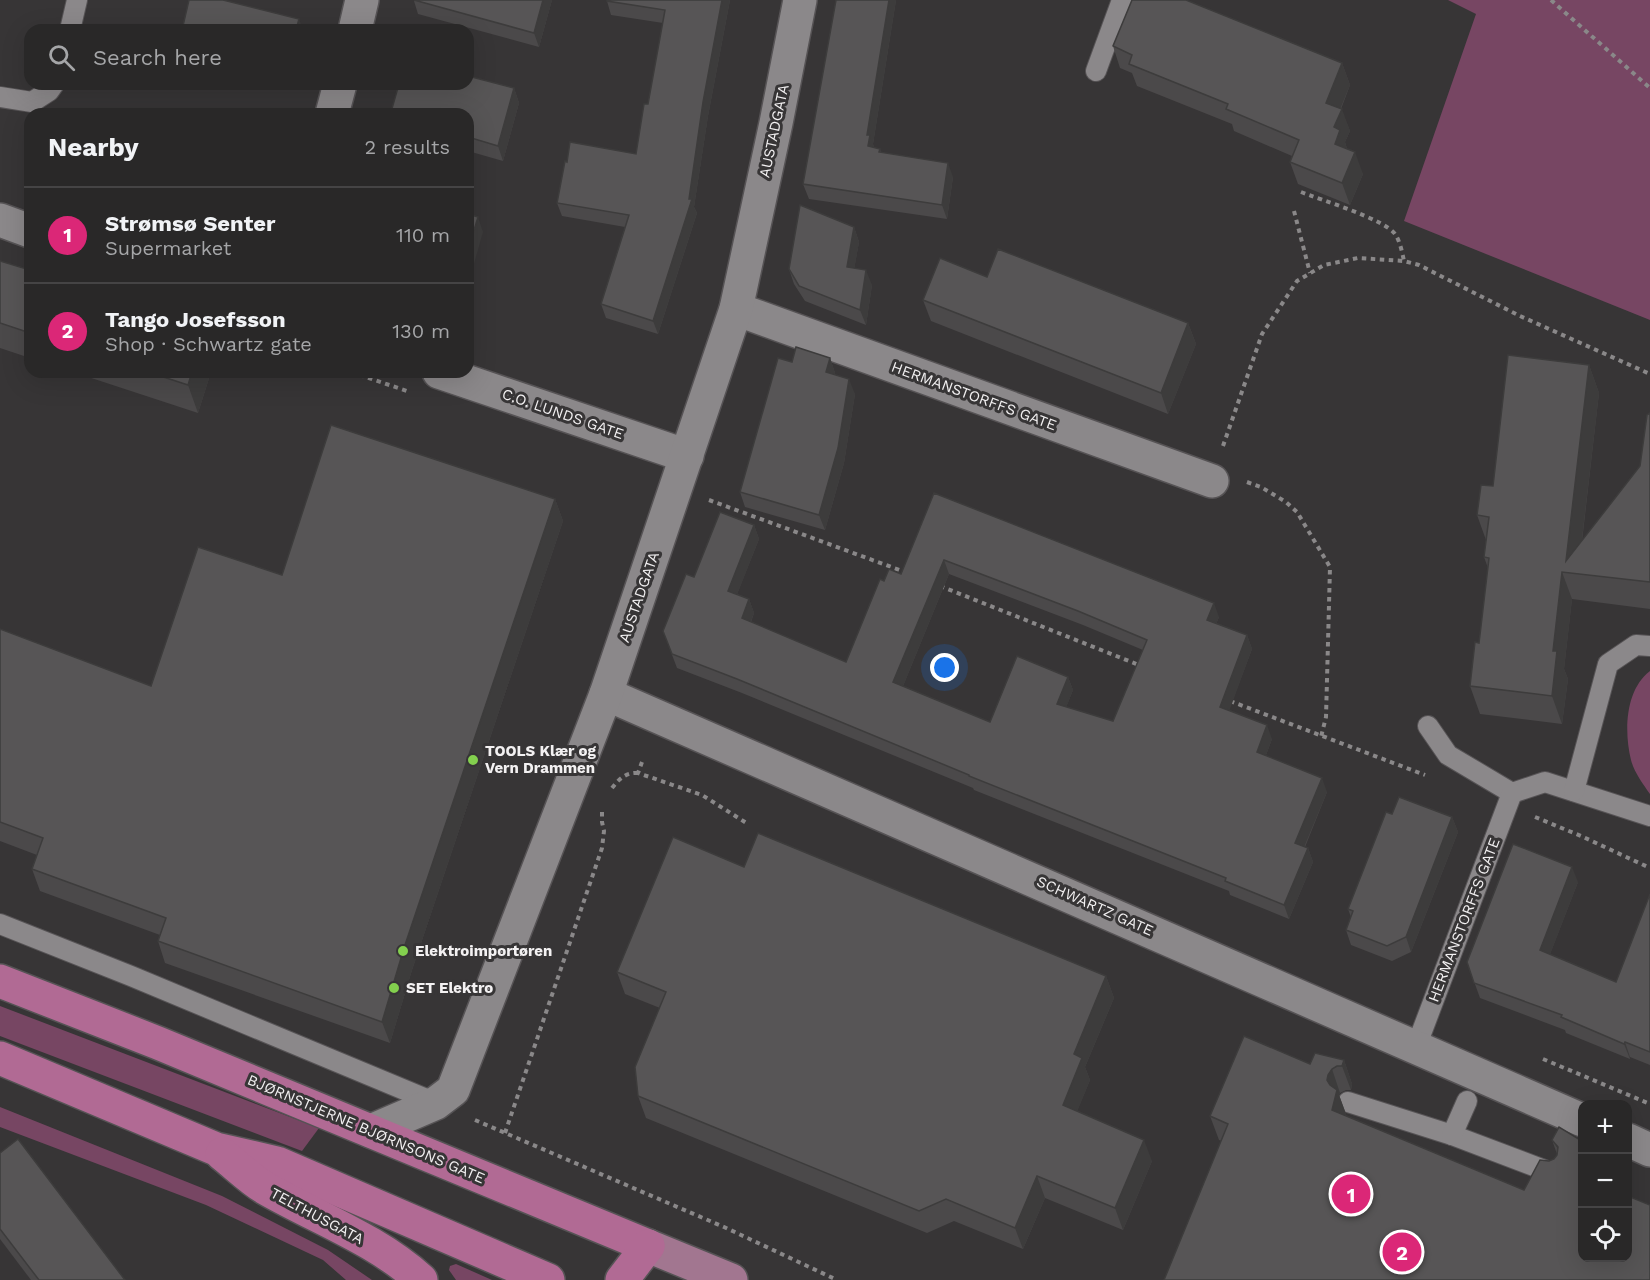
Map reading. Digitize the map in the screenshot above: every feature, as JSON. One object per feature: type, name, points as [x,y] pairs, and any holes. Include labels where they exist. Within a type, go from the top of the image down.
[{"type":"highway","name":"BJØRNSTJERNE BJØRNSONS GATE","points":[[0,981],[158,1043],[648,1246]]},
{"type":"highway","points":[[0,1058],[216,1149],[277,1163],[548,1280]]},
{"type":"highway","name":"TELTHUSGATA","points":[[216,1149],[263,1187],[373,1245],[421,1280]]},
{"type":"highway","points":[[622,1280],[648,1246]]},
{"type":"highway","points":[[639,1280],[648,1246]]},
{"type":"main road","name":"BJØRNSTJERNE BJØRNSONS GATE","points":[[648,1246],[731,1280]]},
{"type":"street","points":[[356,24],[362,0]]},
{"type":"street","name":"AUSTADGATA","points":[[371,1131],[436,1103],[453,1090],[606,693],[736,309],[800,0]]},
{"type":"street","points":[[334,108],[338,90]]},
{"type":"street","points":[[0,220],[24,229]]},
{"type":"street","name":"HERMANSTORFFS GATE","points":[[736,309],[1225,472]]},
{"type":"street","name":"C.O. LUNDS GATE","points":[[457,378],[687,456]]},
{"type":"street","name":"SCHWARTZ GATE","points":[[606,693],[1578,1118]]},
{"type":"street","points":[[1632,1142],[1650,1150]]},
{"type":"lane","points":[[71,24],[77,0]]},
{"type":"lane","points":[[1096,71],[1122,0]]},
{"type":"lane","points":[[0,97],[32,102],[50,90]]},
{"type":"lane","points":[[1574,791],[1608,664],[1636,645],[1650,646]]},
{"type":"lane","points":[[1428,726],[1448,755],[1512,793],[1545,782],[1650,816]]},
{"type":"lane","name":"HERMANSTORFFS GATE","points":[[1416,1047],[1512,793]]},
{"type":"lane","points":[[0,924],[142,980],[436,1103]]},
{"type":"lane","points":[[1452,1135],[1467,1101]]},
{"type":"lane","points":[[1348,1102],[1452,1135],[1555,1174]]},
{"type":"path","points":[[1551,0],[1650,88]]},
{"type":"path","points":[[1301,192],[1391,229],[1397,236],[1404,261]]},
{"type":"path","points":[[1294,211],[1310,273]]},
{"type":"path","points":[[1221,697],[1321,736],[1326,717],[1330,567],[1297,512],[1286,502],[1261,487],[1225,472],[1262,334],[1297,281],[1324,265],[1358,258],[1404,261],[1419,265],[1520,316],[1650,374]]},
{"type":"path","points":[[705,498],[909,574]]},
{"type":"path","points":[[931,583],[1143,666]]},
{"type":"path","points":[[638,773],[642,762]]},
{"type":"path","points":[[610,792],[621,777],[632,772],[638,773],[702,795],[748,824]]},
{"type":"path","points":[[505,1133],[602,848],[604,804]]},
{"type":"path","points":[[436,1103],[724,1227],[837,1280]]},
{"type":"shaded area","points":[[1448,0],[1650,0],[1650,320],[1404,221],[1476,14]]},
{"type":"shaded area","points":[[1650,671],[1650,794],[1632,764],[1627,725],[1631,700],[1642,679]]},
{"type":"shaded area","points":[[0,1006],[319,1128],[302,1151],[0,1036]]},
{"type":"shaded area","points":[[0,1107],[222,1196],[328,1250],[372,1280],[346,1280],[323,1260],[206,1205],[0,1127]]},
{"type":"shaded area","points":[[456,1264],[492,1280],[456,1280],[449,1270],[450,1266]]},
{"type":"building","points":[[189,0],[223,0],[299,19],[298,24],[183,24]]},
{"type":"building","points":[[414,0],[543,0],[534,33]]},
{"type":"building","points":[[607,0],[722,0],[703,102],[689,199],[692,199],[653,321],[601,304],[629,215],[557,203],[570,142],[636,154],[644,104],[648,104],[665,10]]},
{"type":"building","points":[[836,0],[889,0],[867,135],[870,135],[868,146],[880,149],[879,152],[948,163],[942,205],[803,184]]},
{"type":"building","points":[[1132,0],[1186,0],[1342,63],[1326,103],[1342,109],[1334,127],[1340,130],[1335,144],[1355,152],[1342,183],[1290,162],[1299,140],[1226,109],[1228,104],[1129,64],[1132,55],[1113,46]]},
{"type":"building","points":[[474,78],[514,88],[498,146],[474,139],[474,108],[392,108],[397,90],[474,90]]},
{"type":"building","points":[[800,205],[854,227],[847,267],[866,270],[860,310],[799,286],[789,269]]},
{"type":"building","points":[[474,216],[478,217],[474,230]]},
{"type":"building","points":[[998,249],[1188,323],[1161,393],[923,300],[940,258],[987,277]]},
{"type":"building","points":[[0,261],[24,268],[24,331],[0,323]]},
{"type":"building","points":[[796,347],[830,358],[826,372],[849,379],[838,448],[819,515],[740,492],[778,358],[792,362]]},
{"type":"building","points":[[1508,355],[1589,365],[1566,561],[1640,466],[1647,415],[1650,413],[1650,582],[1562,572],[1553,651],[1557,651],[1552,696],[1470,686],[1475,642],[1479,643],[1489,558],[1484,557],[1489,517],[1477,515],[1481,485],[1493,486]]},
{"type":"building","points":[[166,378],[190,378],[188,385]]},
{"type":"building","points":[[331,425],[555,499],[404,948],[382,1022],[158,941],[166,918],[32,869],[43,838],[0,822],[0,629],[151,686],[198,547],[282,575]]},
{"type":"building","points":[[934,493],[1214,603],[1207,620],[1247,635],[1220,707],[1267,725],[1257,752],[1322,778],[1295,843],[1308,848],[1284,905],[1225,881],[1226,878],[672,654],[663,631],[686,574],[694,577],[720,512],[754,525],[728,591],[749,599],[742,618],[846,662],[880,579],[884,581],[889,569],[901,574]],"holes":[[[944,560],[1147,640],[1113,721],[1057,704],[1068,677],[1017,656],[990,722],[893,682]]]},
{"type":"building","points":[[1399,797],[1452,817],[1406,937],[1387,946],[1346,930],[1353,911],[1348,909],[1386,812],[1392,814]]},
{"type":"building","points":[[758,833],[1106,976],[1074,1054],[1082,1058],[1063,1105],[1144,1140],[1115,1208],[1037,1176],[1015,1228],[946,1199],[919,1211],[638,1096],[635,1067],[666,992],[617,972],[673,837],[744,867]]},
{"type":"building","points":[[1513,844],[1572,867],[1540,950],[1616,982],[1650,894],[1650,1052],[1625,1042],[1624,1044],[1561,1017],[1562,1015],[1474,983],[1467,962]]},
{"type":"building","points":[[1244,1036],[1310,1064],[1315,1053],[1344,1060],[1342,1066],[1332,1069],[1328,1075],[1327,1080],[1330,1085],[1337,1090],[1332,1110],[1524,1190],[1540,1160],[1549,1161],[1557,1155],[1558,1147],[1552,1140],[1559,1127],[1578,1139],[1578,1262],[1632,1262],[1632,1198],[1650,1205],[1650,1280],[1164,1280],[1228,1124],[1210,1116]]},
{"type":"building","points":[[18,1139],[125,1280],[39,1280],[0,1229],[0,1153]]},
{"type":"place","name":"TOOLS Klær og Vern Drammen","points":[[473,760]]},
{"type":"place","name":"Elektroimportøren","points":[[403,951]]},
{"type":"place","name":"SET Elektro","points":[[394,988]]},
{"type":"place","name":"Strømsø Senter","points":[[1351,1194]]},
{"type":"place","name":"Tango Josefsson","points":[[1402,1252]]}]
